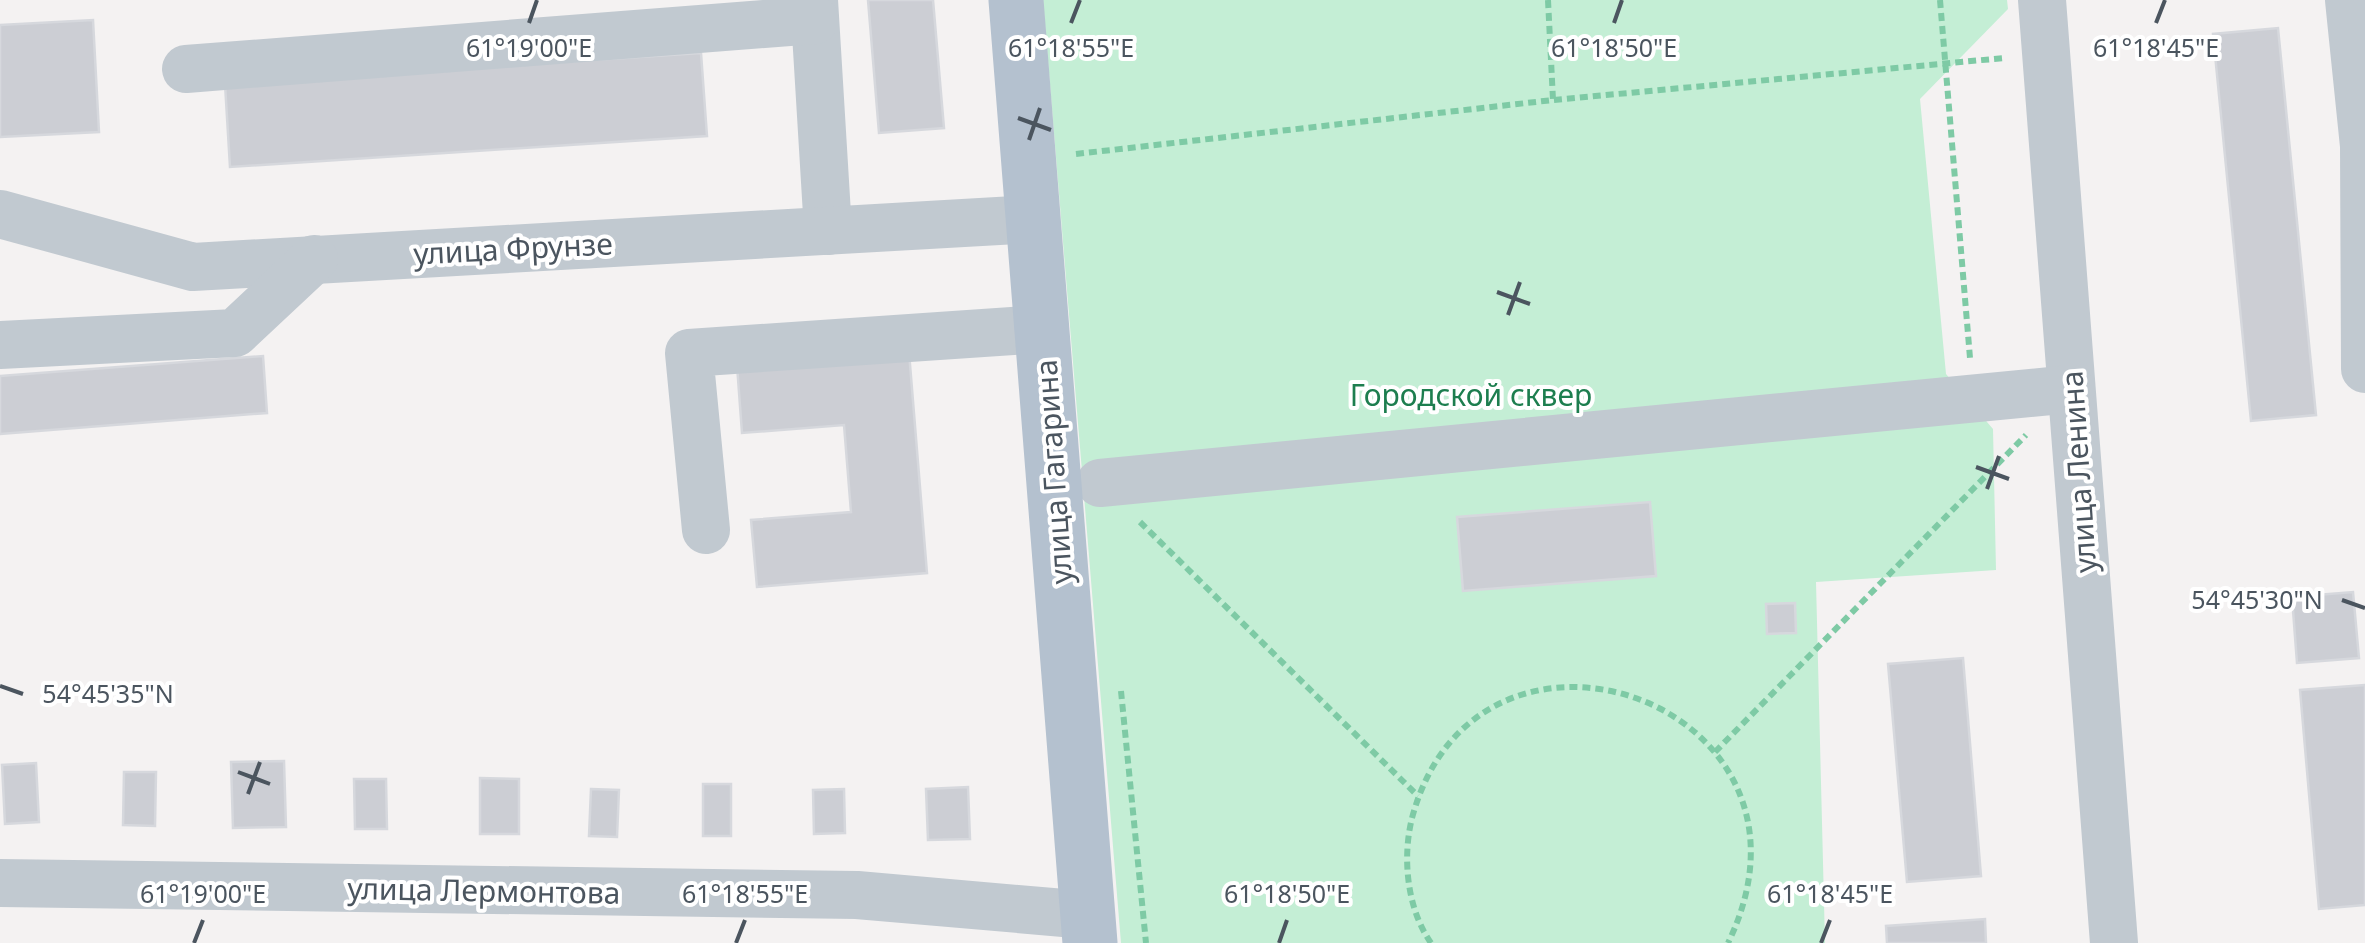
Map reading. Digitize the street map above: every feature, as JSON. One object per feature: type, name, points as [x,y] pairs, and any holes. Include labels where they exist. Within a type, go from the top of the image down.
[{"type":"main road","name":"улица Гагарина","points":[[1016,0],[1088,929]]},
{"type":"street","name":"улица Ленина","points":[[2042,0],[2114,943]]},
{"type":"street","points":[[2349,0],[2364,146],[2362,370],[2365,369]]},
{"type":"street","points":[[186,69],[814,10],[828,231]]},
{"type":"street","name":"улица Фрунзе","points":[[0,214],[193,267],[1033,219]]},
{"type":"street","points":[[0,345],[235,334],[314,260]]},
{"type":"street","points":[[706,530],[688,353],[1042,329]]},
{"type":"street","points":[[1100,482],[2072,389]]},
{"type":"street","name":"улица Лермонтова","points":[[0,883],[857,894],[1088,929]]},
{"type":"path","points":[[1548,0],[1553,100]]},
{"type":"path","points":[[1940,0],[1974,399]]},
{"type":"path","points":[[1076,154],[1553,100],[2045,54]]},
{"type":"path","points":[[1714,752],[2072,389]]},
{"type":"path","points":[[1100,482],[1418,796]]},
{"type":"path","points":[[1431,943],[1413,903],[1408,868],[1409,832],[1418,796],[1437,760],[1474,722],[1496,707],[1533,692],[1573,685],[1613,689],[1652,702],[1686,723],[1714,752],[1736,786],[1744,811],[1751,864],[1745,904],[1728,943]]},
{"type":"green space","name":"Городской сквер","points":[[1043,0],[2007,0],[2008,9],[1920,99],[1946,374],[1993,429],[1996,570],[1816,582],[1825,943],[1121,943]]},
{"type":"building","points":[[868,0],[933,0],[944,128],[879,133]]},
{"type":"building","points":[[93,20],[99,132],[0,137],[0,25]]},
{"type":"building","points":[[2278,28],[2316,415],[2251,421],[2213,34]]},
{"type":"building","points":[[701,53],[707,136],[230,167],[225,84]]},
{"type":"building","points":[[909,352],[927,573],[757,587],[751,520],[851,512],[844,425],[742,433],[737,365]]},
{"type":"building","points":[[263,356],[267,413],[0,434],[0,376]]},
{"type":"building","points":[[1650,502],[1656,576],[1463,591],[1457,517]]},
{"type":"building","points":[[2353,592],[2359,658],[2297,663],[2292,597]]},
{"type":"building","points":[[1795,603],[1796,633],[1767,634],[1766,604]]},
{"type":"building","points":[[1963,658],[1981,876],[1907,882],[1888,664]]},
{"type":"building","points":[[2365,685],[2365,905],[2319,909],[2300,690]]},
{"type":"building","points":[[284,761],[286,827],[233,828],[231,762]]},
{"type":"building","points":[[36,763],[39,822],[5,824],[2,765]]},
{"type":"building","points":[[124,772],[156,772],[155,826],[123,825]]},
{"type":"building","points":[[480,778],[519,779],[519,834],[480,834]]},
{"type":"building","points":[[354,779],[386,779],[387,829],[355,829]]},
{"type":"building","points":[[703,784],[731,784],[731,836],[703,836]]},
{"type":"building","points":[[968,787],[970,839],[928,840],[926,789]]},
{"type":"building","points":[[591,789],[619,790],[617,837],[589,836]]},
{"type":"building","points":[[844,789],[845,833],[814,834],[813,790]]},
{"type":"building","points":[[1985,919],[1986,943],[1887,943],[1886,926]]}]
